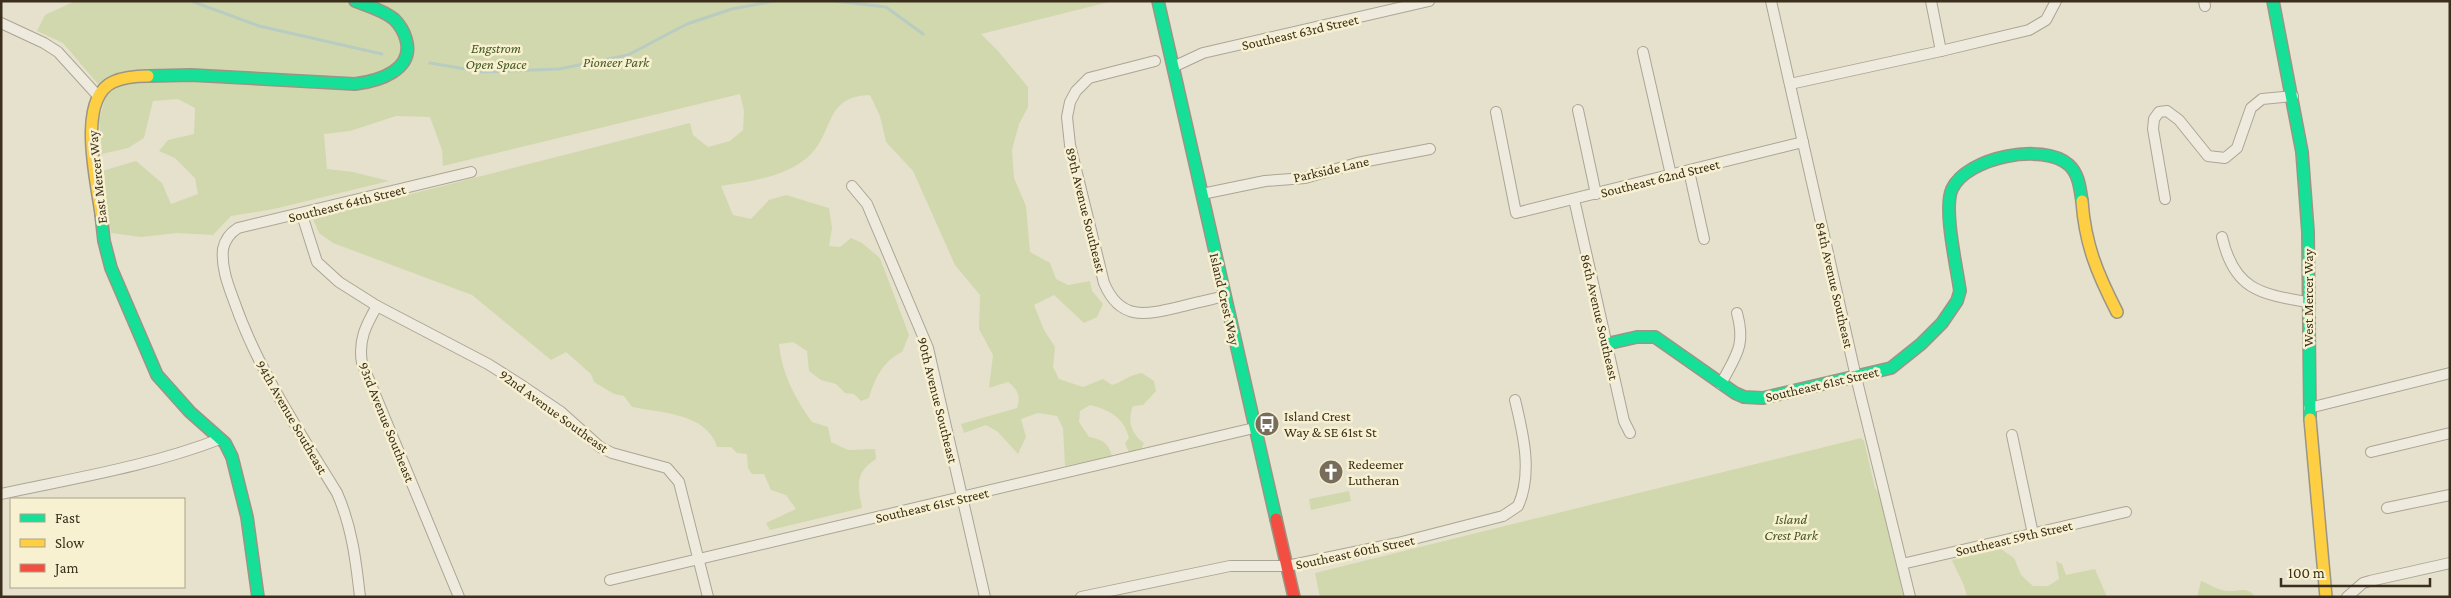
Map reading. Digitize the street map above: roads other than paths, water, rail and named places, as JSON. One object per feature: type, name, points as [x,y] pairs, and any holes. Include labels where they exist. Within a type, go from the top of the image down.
[{"type":"street","points":[[1,23],[44,43],[58,52],[98,96],[112,82],[134,76],[191,75],[342,85],[368,82],[383,77],[400,67],[408,55],[403,29],[383,11],[355,1]]},
{"type":"street","name":"Island Crest Way","points":[[1158,1],[1294,597]]},
{"type":"street","name":"Southeast 63rd Street","points":[[1173,67],[1203,53],[1429,1]]},
{"type":"street","name":"84th Avenue Southeast","points":[[1771,1],[1856,377],[1910,597]]},
{"type":"street","points":[[1931,1],[1941,52]]},
{"type":"street","points":[[1790,84],[1941,52],[2030,30],[2039,25],[2050,14],[2056,1]]},
{"type":"street","name":"West Mercer Way","points":[[2273,1],[2293,96],[2305,178],[2308,232],[2309,408],[2326,597]]},
{"type":"street","points":[[1643,52],[1671,175]]},
{"type":"street","name":"89th Avenue Southeast","points":[[1155,61],[1089,78],[1076,91],[1070,102],[1067,117],[1070,145],[1104,283],[1113,300],[1126,310],[1144,314],[1224,296]]},
{"type":"street","name":"East Mercer Way","points":[[98,96],[92,115],[91,136],[103,234],[109,263],[157,375],[190,412],[220,439],[231,452],[235,462],[258,597]]},
{"type":"street","points":[[2165,199],[2153,128],[2154,119],[2159,112],[2167,111],[2180,120],[2208,156],[2225,158],[2237,148],[2251,108],[2262,99],[2293,96]]},
{"type":"street","points":[[1578,110],[1596,194]]},
{"type":"street","name":"Southeast 62nd Street","points":[[1496,112],[1516,213],[1803,142]]},
{"type":"street","name":"Parkside Lane","points":[[1202,194],[1265,181],[1305,178],[1357,163],[1430,149]]},
{"type":"street","name":"Southeast 61st Street","points":[[1606,344],[1637,337],[1655,336],[1722,384],[1744,397],[1763,398],[1890,368],[1936,328],[1956,306],[1960,291],[1949,208],[1952,188],[1967,171],[2004,158],[2044,154],[2054,155],[2070,165],[2079,184],[2083,225],[2090,252],[2117,312]]},
{"type":"street","points":[[1689,171],[1704,239]]},
{"type":"street","name":"Southeast 64th Street","points":[[226,238],[238,228],[302,215],[471,172]]},
{"type":"street","name":"90th Avenue Southeast","points":[[852,186],[867,204],[928,348],[985,597]]},
{"type":"street","name":"86th Avenue Southeast","points":[[1574,199],[1624,421],[1630,433]]},
{"type":"street","points":[[302,215],[317,262],[339,282],[377,306]]},
{"type":"street","points":[[2222,237],[2233,268],[2242,280],[2264,294],[2307,302]]},
{"type":"street","name":"94th Avenue Southeast","points":[[226,238],[223,248],[223,262],[227,281],[246,334],[275,392],[337,493],[345,511],[354,546],[360,597]]},
{"type":"street","name":"92nd Avenue Southeast","points":[[377,306],[488,364],[561,412],[600,447],[612,453],[668,468],[679,482],[700,559],[708,597]]},
{"type":"street","name":"93rd Avenue Southeast","points":[[377,306],[364,330],[361,343],[362,362],[459,597]]},
{"type":"street","points":[[1722,384],[1740,346],[1742,330],[1737,313]]},
{"type":"street","points":[[2309,408],[2450,373]]},
{"type":"street","name":"Southeast 60th Street","points":[[1081,597],[1230,566],[1287,566],[1398,543],[1489,520],[1512,512],[1520,501],[1526,461],[1524,439],[1515,400]]},
{"type":"street","name":"Southeast 61st Street","points":[[610,580],[1254,428]]},
{"type":"street","points":[[2371,452],[2450,434]]},
{"type":"street","points":[[2012,435],[2033,534]]},
{"type":"street","points":[[1,494],[160,459],[220,439]]},
{"type":"street","points":[[2387,508],[2450,495]]},
{"type":"street","name":"Southeast 59th Street","points":[[1902,564],[2126,512]]},
{"type":"street","points":[[2347,597],[2363,584],[2370,581],[2450,563]]},
{"type":"waterway","points":[[191,1],[259,26],[382,54]]},
{"type":"waterway","points":[[430,63],[483,72],[559,69],[628,55],[687,24],[732,9],[775,1]]},
{"type":"waterway","points":[[835,1],[886,7],[923,34]]},
{"type":"place","name":"Island Crest Way & SE 61st St","points":[[1267,424]]},
{"type":"place","name":"Redeemer Lutheran","points":[[1331,472]]},
{"type":"park label","name":"Engstrom Open Space","points":[[496,56]]},
{"type":"park label","name":"Pioneer Park","points":[[616,62]]},
{"type":"park label","name":"Island Crest Park","points":[[1791,528]]}]
